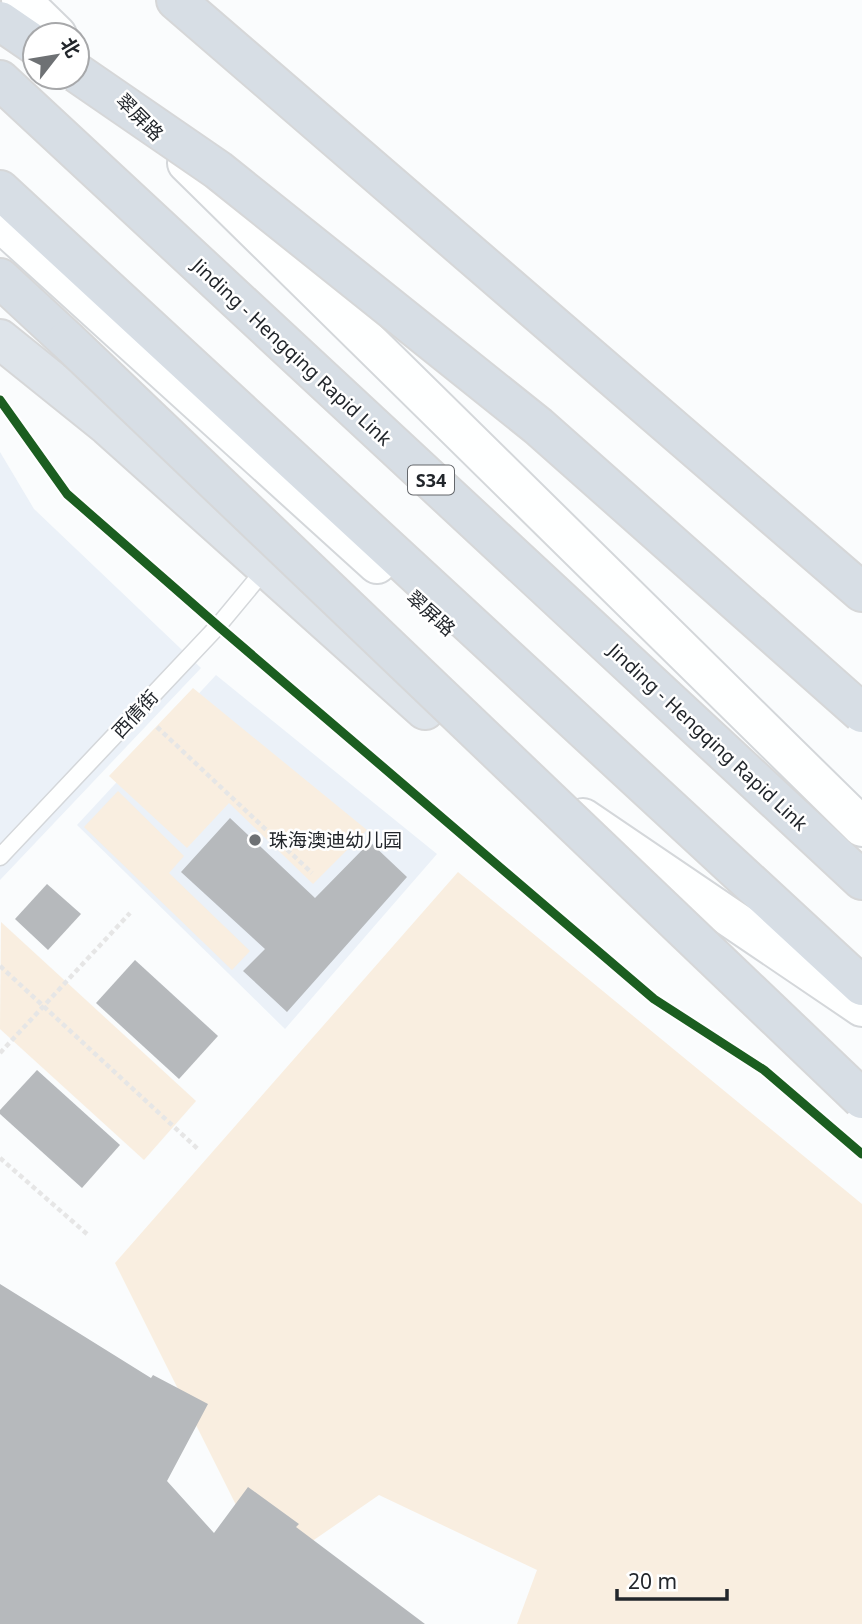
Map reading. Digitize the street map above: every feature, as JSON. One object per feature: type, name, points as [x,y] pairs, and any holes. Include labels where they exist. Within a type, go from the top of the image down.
[{"type":"highway","points":[[176,0],[862,592]]},
{"type":"highway","points":[[0,21],[21,35]]},
{"type":"highway","name":"Jinding - Hengqing Rapid Link","points":[[0,80],[862,880]]},
{"type":"highway","points":[[91,83],[218,170],[538,426],[862,713]]},
{"type":"highway","points":[[0,190],[862,986]]},
{"type":"highway","points":[[0,278],[862,1099]]},
{"type":"highway","points":[[0,339],[108,426],[425,710]]},
{"type":"main road","points":[[21,0],[43,21]]},
{"type":"main road","name":"翠屏路","points":[[91,69],[862,827]]},
{"type":"main road","name":"翠屏路","points":[[0,222],[862,1006]]},
{"type":"main road","points":[[425,710],[862,1006]]},
{"type":"lane","name":"西倩街","points":[[0,857],[218,625],[266,568]]},
{"type":"path","points":[[139,710],[313,873]]},
{"type":"path","points":[[0,1053],[130,913]]},
{"type":"path","points":[[0,966],[199,1150]]},
{"type":"path","points":[[0,1158],[87,1234]]},
{"type":"shaded area","points":[[0,452],[34,509],[201,668],[0,880]]},
{"type":"shaded area","name":"珠海澳迪幼儿园","points":[[216,675],[437,854],[285,1029],[77,825]]},
{"type":"shaded area","points":[[193,688],[367,830],[313,884],[229,803],[187,848],[109,776]]},
{"type":"shaded area","points":[[118,791],[184,856],[169,873],[250,951],[232,970],[84,827]]},
{"type":"shaded area","points":[[458,872],[862,1204],[862,1624],[517,1624],[537,1570],[379,1495],[269,1571],[115,1263]]},
{"type":"shaded area","points":[[1,922],[196,1101],[144,1160],[0,1029]]},
{"type":"building","points":[[230,818],[315,898],[370,842],[407,877],[287,1012],[243,971],[265,949],[181,872]]},
{"type":"building","points":[[47,884],[81,914],[48,950],[15,919]]},
{"type":"building","points":[[135,960],[218,1036],[179,1079],[96,1003]]},
{"type":"building","points":[[37,1070],[120,1145],[82,1188],[0,1114],[0,1110]]},
{"type":"building","points":[[0,1284],[151,1378],[153,1375],[208,1404],[167,1481],[214,1533],[248,1487],[299,1524],[296,1527],[425,1624],[0,1624]]},
{"type":"cycle path","points":[[0,400],[67,494],[654,999],[764,1070],[862,1154]]},
{"type":"place","name":"珠海澳迪幼儿园","points":[[255,840]]}]
